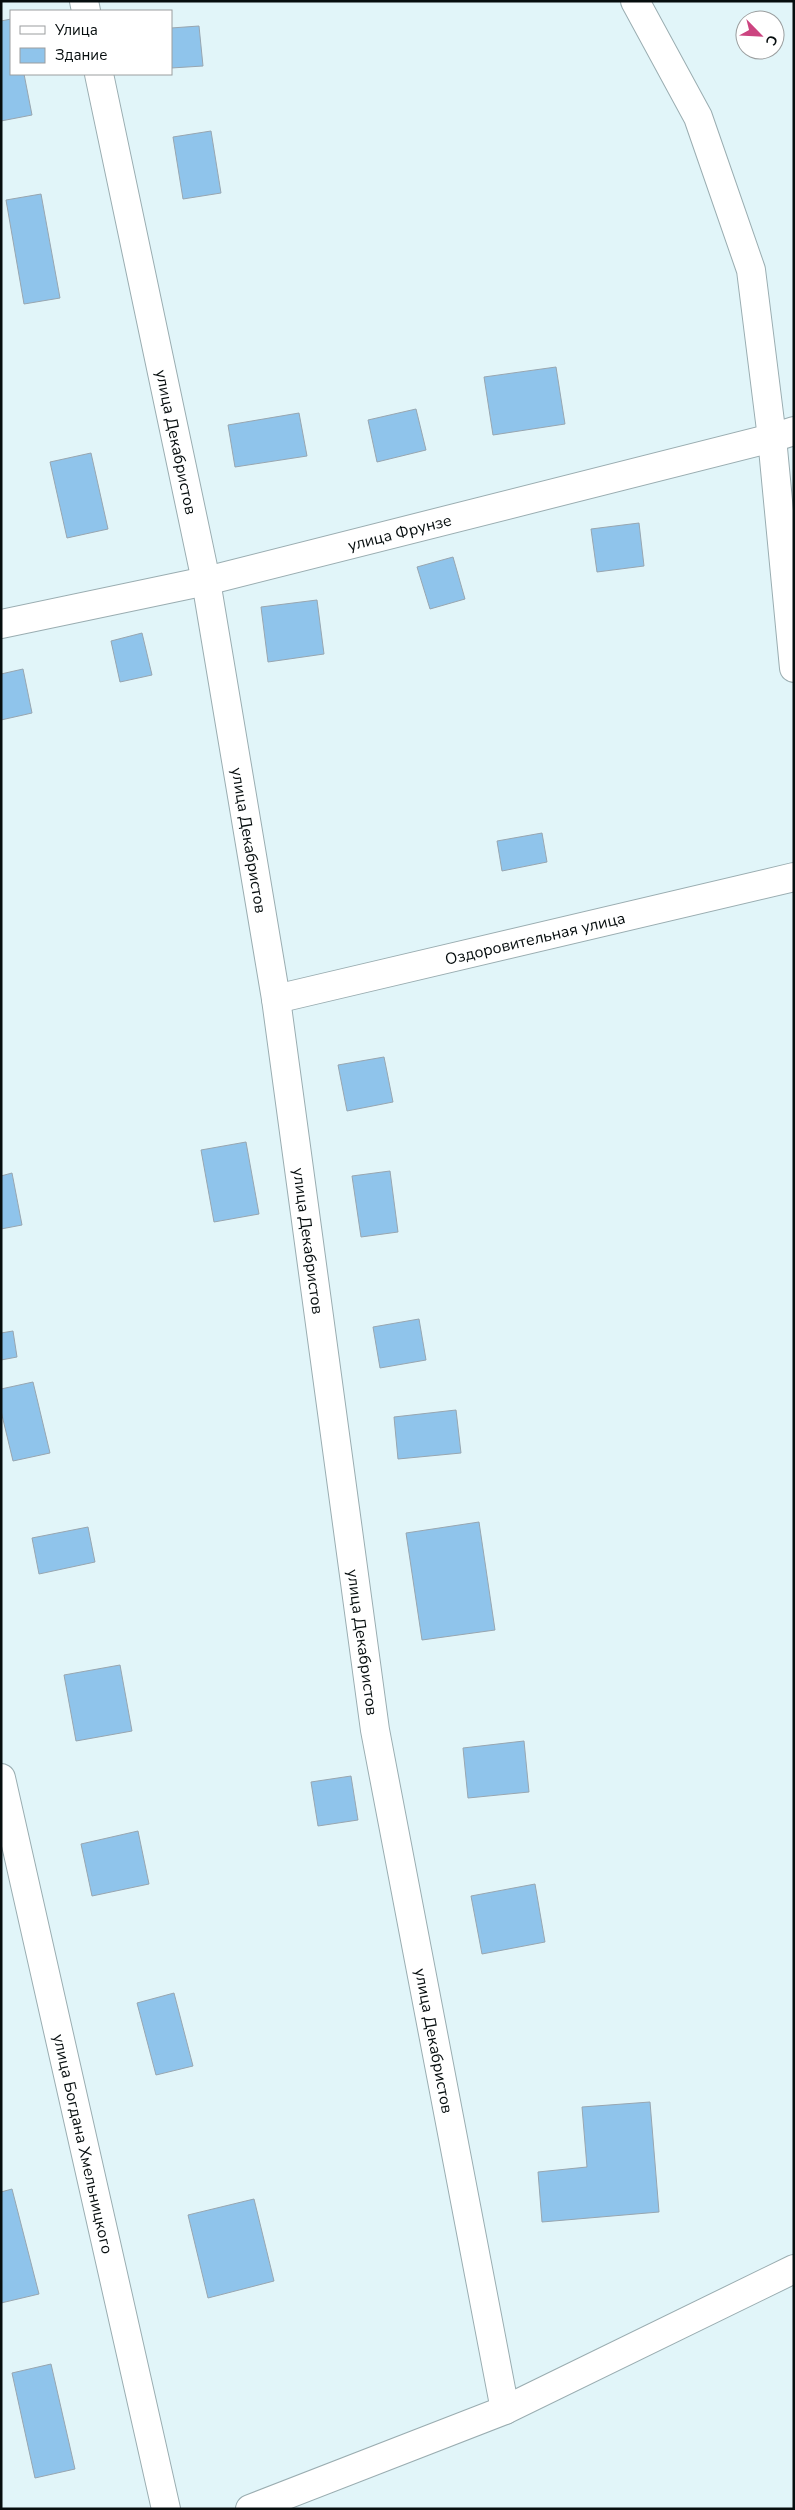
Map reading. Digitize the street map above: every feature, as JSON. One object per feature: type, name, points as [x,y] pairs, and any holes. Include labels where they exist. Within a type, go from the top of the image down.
[{"type":"street","points":[[635,1],[698,117],[752,270],[783,435],[794,668]]},
{"type":"street","name":"улица Декабристов","points":[[99,75],[206,581],[276,999],[375,1730],[505,2410]]},
{"type":"street","name":"улица Фрунзе","points":[[1,624],[206,581],[783,435]]},
{"type":"street","name":"Оздоровительная улица","points":[[276,999],[794,877]]},
{"type":"street","name":"улица Богдана Хмельницкого","points":[[1,1778],[166,2509]]},
{"type":"street","points":[[250,2509],[505,2410],[794,2269]]},
{"type":"building","points":[[10,19],[10,75],[24,75],[32,115],[1,121],[1,21]]},
{"type":"building","points":[[199,26],[203,66],[172,68],[172,28]]},
{"type":"building","points":[[211,131],[221,193],[183,199],[173,137]]},
{"type":"building","points":[[41,194],[60,298],[24,304],[6,200]]},
{"type":"building","points":[[556,367],[565,424],[493,435],[484,377]]},
{"type":"building","points":[[416,409],[426,450],[377,462],[368,420]]},
{"type":"building","points":[[299,413],[307,456],[235,467],[228,425]]},
{"type":"building","points":[[91,453],[108,529],[67,538],[50,462]]},
{"type":"building","points":[[639,523],[644,566],[597,572],[591,529]]},
{"type":"building","points":[[453,557],[465,599],[430,609],[417,567]]},
{"type":"building","points":[[317,600],[324,654],[268,662],[261,607]]},
{"type":"building","points":[[142,633],[152,675],[120,682],[111,641]]},
{"type":"building","points":[[23,669],[32,713],[1,720],[1,674]]},
{"type":"building","points":[[542,833],[547,862],[502,871],[497,841]]},
{"type":"building","points":[[384,1057],[393,1102],[347,1111],[338,1065]]},
{"type":"building","points":[[246,1142],[259,1214],[214,1222],[201,1150]]},
{"type":"building","points":[[390,1171],[398,1232],[361,1237],[352,1176]]},
{"type":"building","points":[[12,1173],[22,1225],[1,1229],[1,1176]]},
{"type":"building","points":[[419,1319],[426,1360],[380,1368],[373,1327]]},
{"type":"building","points":[[13,1331],[17,1357],[1,1360],[1,1333]]},
{"type":"building","points":[[33,1382],[50,1453],[13,1461],[1,1411],[1,1389]]},
{"type":"building","points":[[456,1410],[461,1453],[398,1459],[394,1417]]},
{"type":"building","points":[[479,1522],[495,1630],[422,1640],[406,1533]]},
{"type":"building","points":[[88,1527],[95,1562],[39,1574],[32,1538]]},
{"type":"building","points":[[120,1665],[132,1731],[76,1741],[64,1675]]},
{"type":"building","points":[[524,1741],[529,1792],[468,1798],[463,1748]]},
{"type":"building","points":[[351,1776],[358,1820],[318,1826],[311,1782]]},
{"type":"building","points":[[138,1831],[149,1884],[92,1896],[81,1844]]},
{"type":"building","points":[[535,1884],[545,1942],[482,1954],[471,1896]]},
{"type":"building","points":[[174,1993],[193,2066],[156,2075],[137,2003]]},
{"type":"building","points":[[650,2102],[659,2212],[542,2222],[538,2172],[587,2167],[582,2107]]},
{"type":"building","points":[[12,2189],[39,2294],[1,2303],[1,2192]]},
{"type":"building","points":[[254,2199],[274,2281],[208,2298],[188,2215]]},
{"type":"building","points":[[51,2364],[75,2469],[35,2478],[12,2373]]}]
